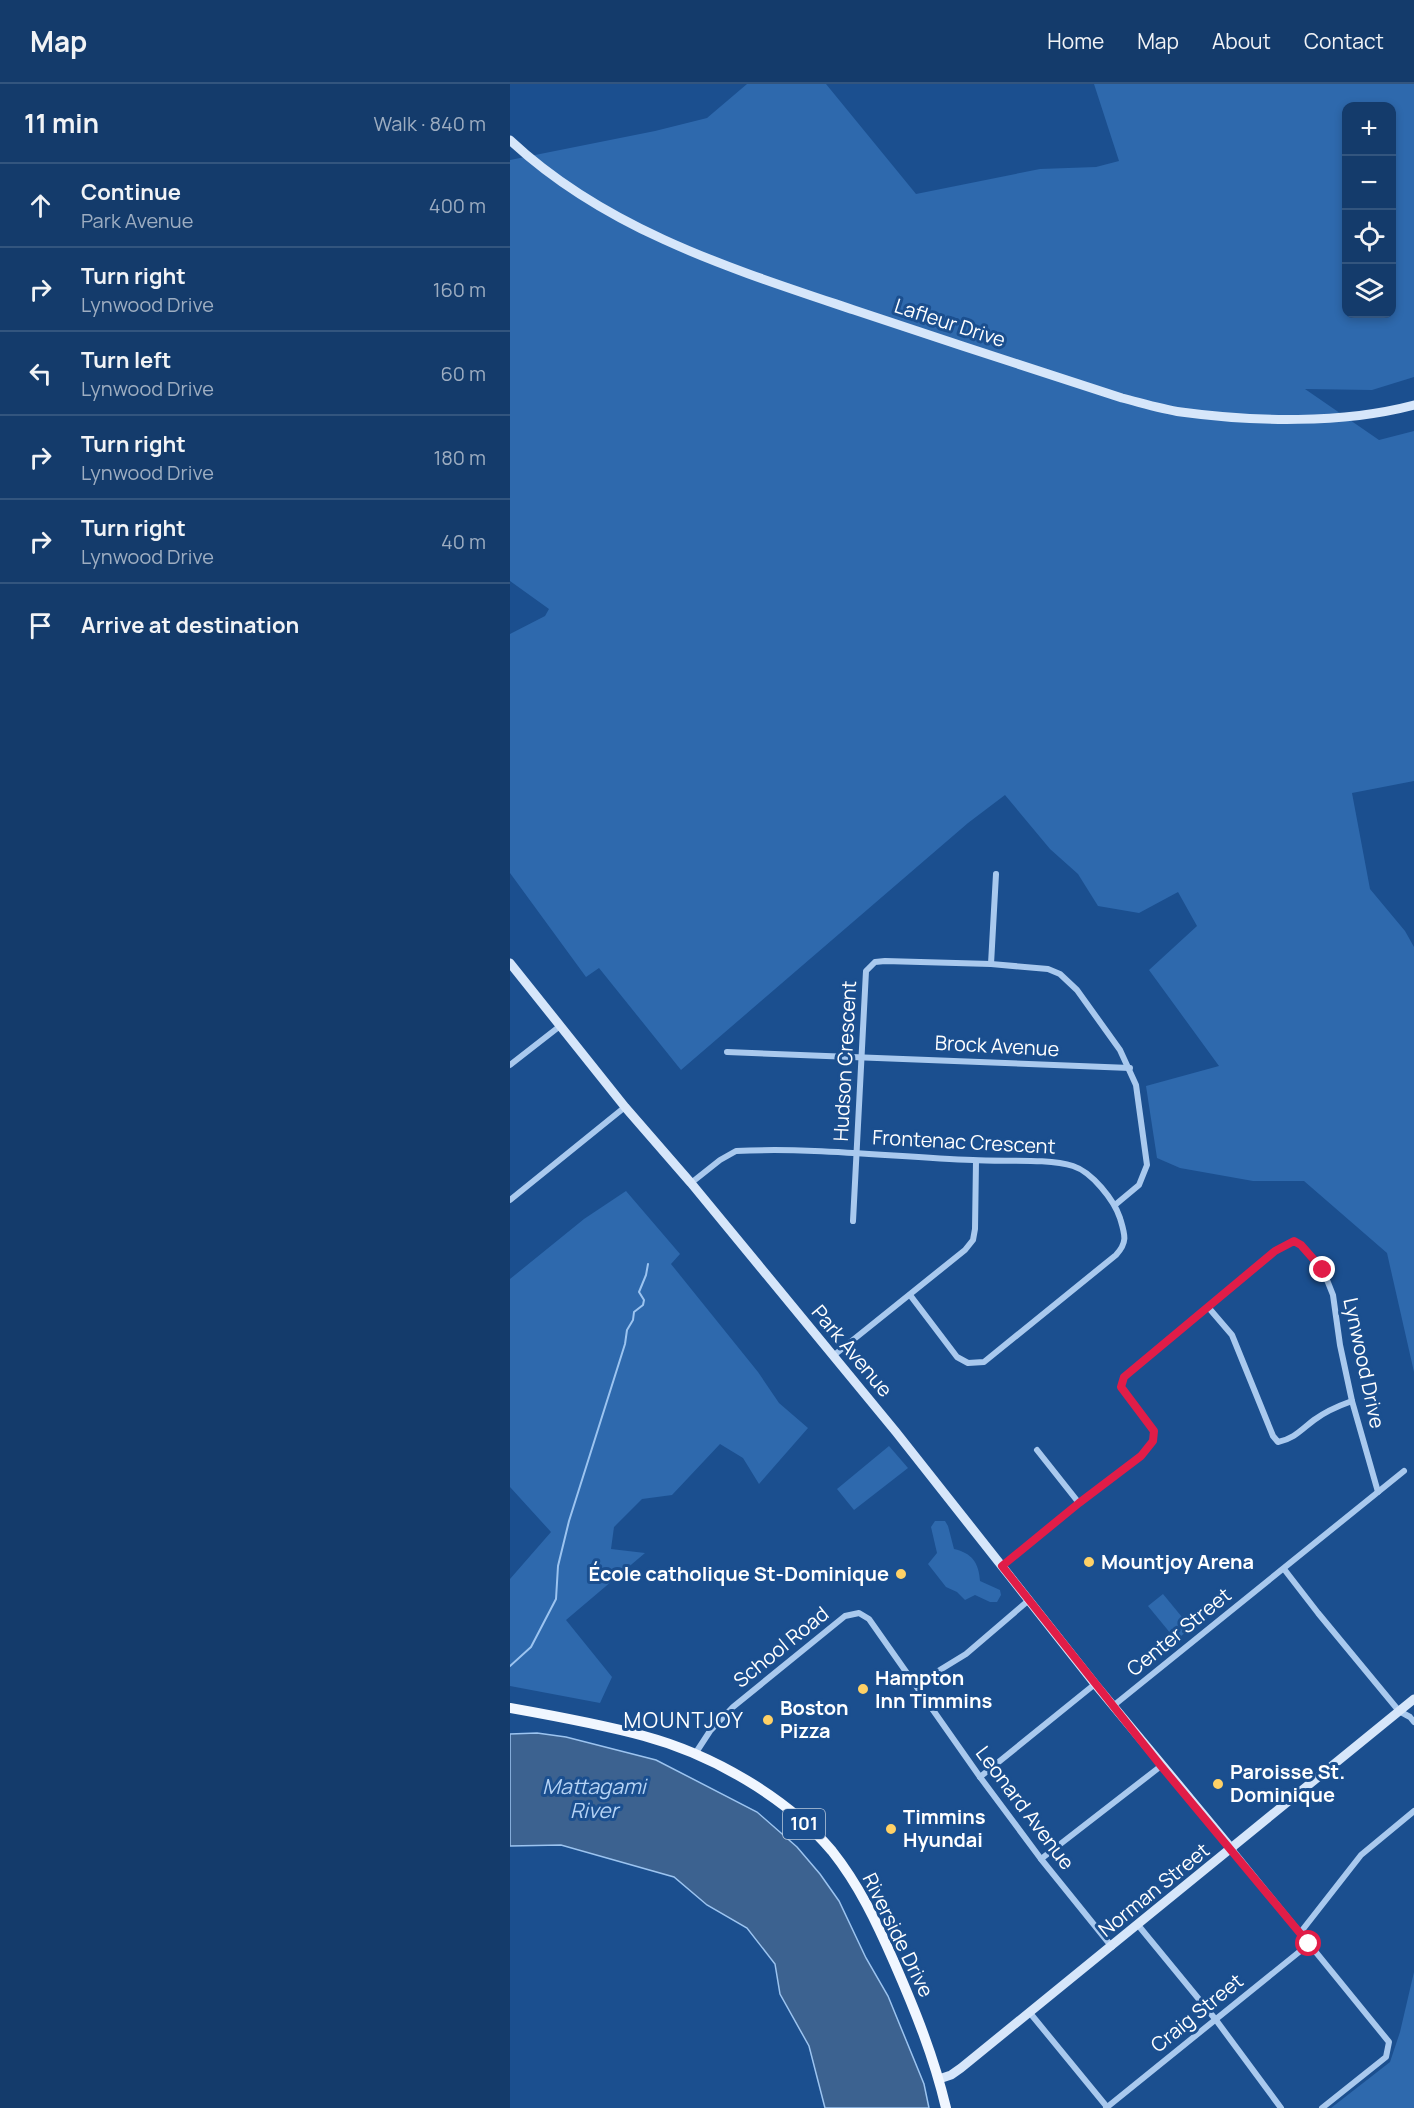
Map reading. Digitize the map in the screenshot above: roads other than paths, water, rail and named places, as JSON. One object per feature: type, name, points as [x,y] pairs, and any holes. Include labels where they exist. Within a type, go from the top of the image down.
[{"type":"main road","name":"Riverside Drive","points":[[510,1708],[645,1736],[694,1754],[758,1787],[780,1802],[831,1850],[860,1891],[919,2018],[946,2108]]},
{"type":"street","name":"Lafleur Drive","points":[[510,140],[554,178],[614,215],[681,248],[774,284],[1122,398],[1179,412],[1230,417],[1292,419],[1350,416],[1414,405]]},
{"type":"street","points":[[991,964],[996,874]]},
{"type":"street","name":"Hudson Crescent","points":[[853,1221],[866,971],[875,962],[991,964],[1048,969],[1060,974],[1077,990],[1109,1032],[1130,1068],[1136,1085],[1147,1165],[1139,1185],[1115,1205]]},
{"type":"street","name":"Park Avenue","points":[[510,963],[626,1107],[896,1432],[1161,1766],[1389,2042],[1386,2056],[1323,2108]]},
{"type":"street","points":[[510,1065],[560,1026]]},
{"type":"street","name":"Brock Avenue","points":[[727,1052],[1130,1068]]},
{"type":"street","points":[[510,1200],[626,1107]]},
{"type":"street","name":"Frontenac Crescent","points":[[691,1183],[720,1160],[736,1151],[857,1153],[976,1161],[1059,1163],[1074,1166],[1088,1174],[1115,1205],[1125,1233],[1124,1246],[1116,1256],[984,1362],[968,1363],[957,1356],[910,1295]]},
{"type":"street","points":[[833,1356],[965,1250],[973,1240],[976,1161]]},
{"type":"street","name":"Lynwood Drive","points":[[1002,1566],[1141,1456],[1153,1441],[1154,1431],[1121,1387],[1124,1377],[1275,1251],[1294,1241],[1301,1245],[1323,1270],[1333,1295],[1340,1345],[1352,1401],[1378,1492]]},
{"type":"street","points":[[1208,1307],[1232,1335],[1273,1436],[1278,1442],[1290,1440],[1331,1409],[1352,1401]]},
{"type":"street","points":[[1037,1450],[1079,1503]]},
{"type":"street","name":"Center Street","points":[[1113,1706],[1404,1471]]},
{"type":"street","points":[[1284,1569],[1399,1711],[1414,1722]]},
{"type":"street","points":[[917,1684],[966,1654],[1029,1600]]},
{"type":"street","name":"School Road","points":[[694,1754],[710,1731],[733,1707],[845,1616],[858,1613],[869,1619],[917,1684]]},
{"type":"street","name":"Leonard Avenue","points":[[917,1684],[980,1777],[1041,1859],[1112,1947]]},
{"type":"street","points":[[980,1777],[1095,1684]]},
{"type":"street","name":"Norman Street","points":[[939,2079],[954,2073],[1030,2013],[1414,1699]]},
{"type":"street","points":[[1041,1859],[1161,1766]]},
{"type":"street","points":[[1300,1933],[1361,1855],[1414,1811]]},
{"type":"street","points":[[1138,1925],[1216,2020],[1281,2108]]},
{"type":"street","name":"Craig Street","points":[[1107,2108],[1309,1944]]},
{"type":"street","points":[[1030,2013],[1107,2108]]},
{"type":"water","name":"Mattagami River","points":[[537,1733],[566,1737],[656,1760],[757,1812],[797,1847],[839,1901],[866,1958],[888,1996],[924,2084],[929,2108],[825,2108],[809,2046],[780,1994],[775,1964],[747,1928],[707,1905],[674,1877],[561,1845],[510,1846],[510,1734]]},
{"type":"waterway","points":[[510,1666],[531,1647],[556,1599],[558,1566],[569,1521],[625,1344],[627,1330],[633,1320],[634,1312],[643,1305],[644,1300],[639,1292],[648,1264]]},
{"type":"place","name":"Mountjoy Arena","points":[[1089,1562]]},
{"type":"place","name":"École catholique St-Dominique","points":[[901,1574]]},
{"type":"place","name":"Hampton Inn Timmins","points":[[863,1689]]},
{"type":"place","name":"Boston Pizza","points":[[768,1720]]},
{"type":"place","name":"Paroisse St. Dominique","points":[[1218,1784]]},
{"type":"place","name":"Timmins Hyundai","points":[[891,1829]]},
{"type":"district","name":"MOUNTJOY","points":[[684,1721]]}]
